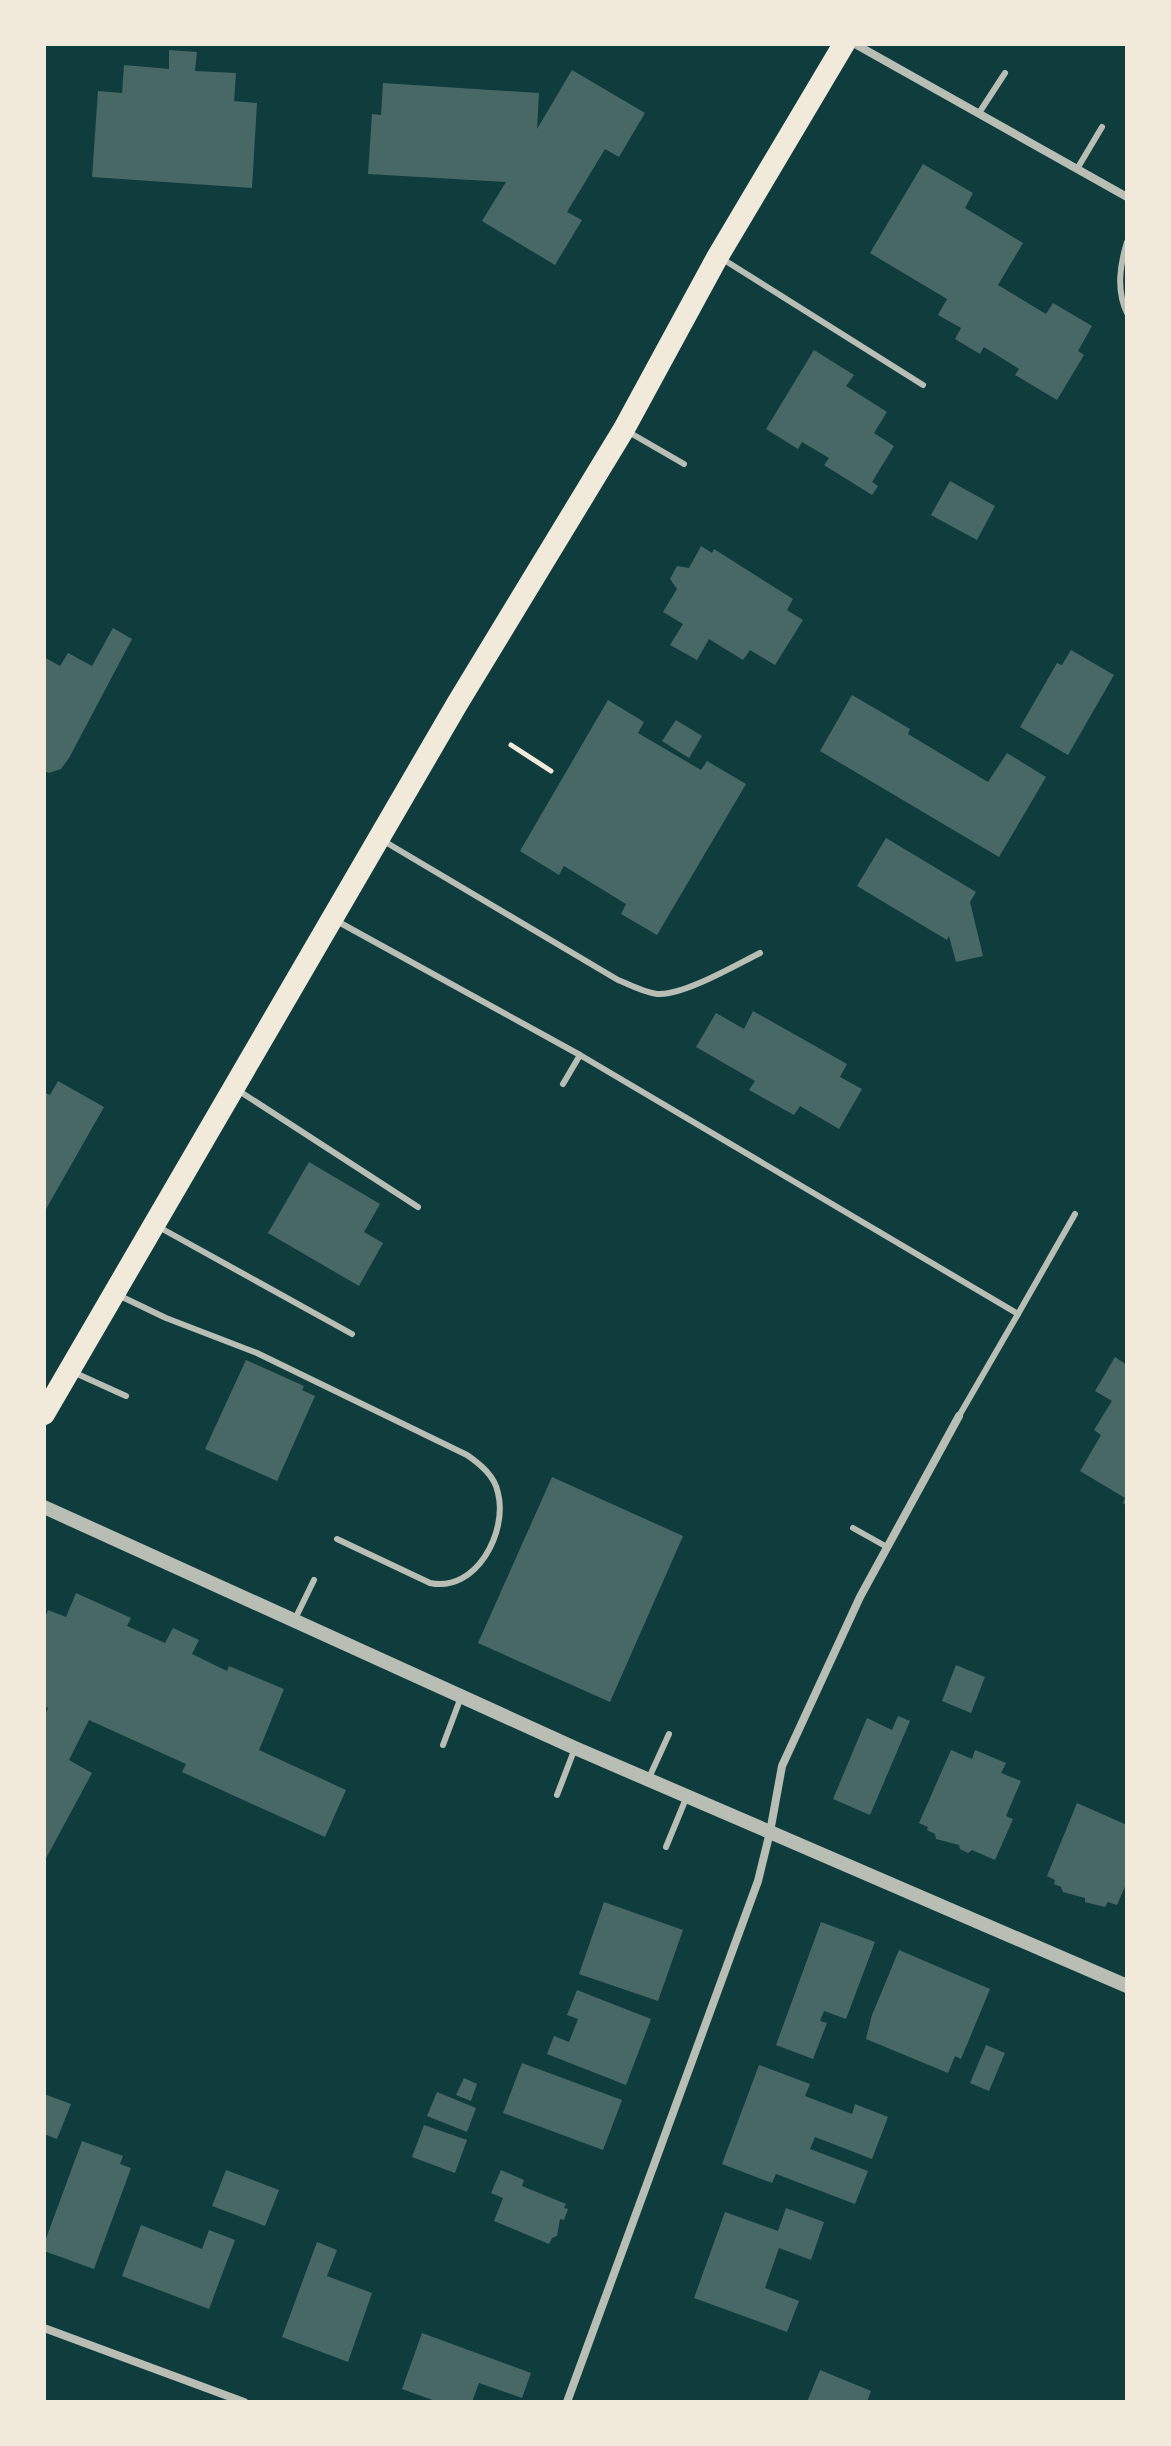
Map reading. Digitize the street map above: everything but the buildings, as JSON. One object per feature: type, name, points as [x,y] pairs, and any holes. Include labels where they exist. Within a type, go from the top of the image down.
[{"type":"highway","points":[[44,1414],[332,918],[624,429],[718,256],[844,44]]},
{"type":"street","points":[[855,44],[1127,197]]},
{"type":"street","points":[[567,2402],[758,1881],[782,1766],[860,1597],[959,1416]]},
{"type":"street","points":[[44,1507],[575,1748],[1127,1986]]},
{"type":"street","points":[[44,2328],[244,2402]]},
{"type":"lane","points":[[979,113],[1005,73]]},
{"type":"lane","points":[[1077,169],[1102,127]]},
{"type":"lane","points":[[1127,242],[1119,280],[1127,313]]},
{"type":"lane","points":[[718,256],[923,385]]},
{"type":"lane","points":[[624,429],[684,464]]},
{"type":"lane","points":[[379,839],[618,980],[638,988],[660,994],[691,987],[760,953]]},
{"type":"lane","points":[[332,918],[580,1055],[1018,1314]]},
{"type":"lane","points":[[563,1084],[580,1055]]},
{"type":"lane","points":[[234,1088],[418,1207]]},
{"type":"lane","points":[[959,1416],[1075,1214]]},
{"type":"lane","points":[[154,1225],[352,1334]]},
{"type":"lane","points":[[114,1293],[166,1318],[257,1353],[467,1455],[482,1466],[498,1490],[499,1517],[488,1551],[469,1576],[456,1583],[442,1586],[430,1583],[337,1539]]},
{"type":"lane","points":[[69,1370],[126,1396]]},
{"type":"lane","points":[[853,1528],[887,1547]]},
{"type":"lane","points":[[294,1621],[314,1580]]},
{"type":"lane","points":[[443,1745],[461,1697]]},
{"type":"lane","points":[[648,1780],[669,1734]]},
{"type":"lane","points":[[557,1795],[575,1748]]},
{"type":"lane","points":[[666,1847],[687,1796]]},
{"type":"path","points":[[511,745],[551,771]]}]
